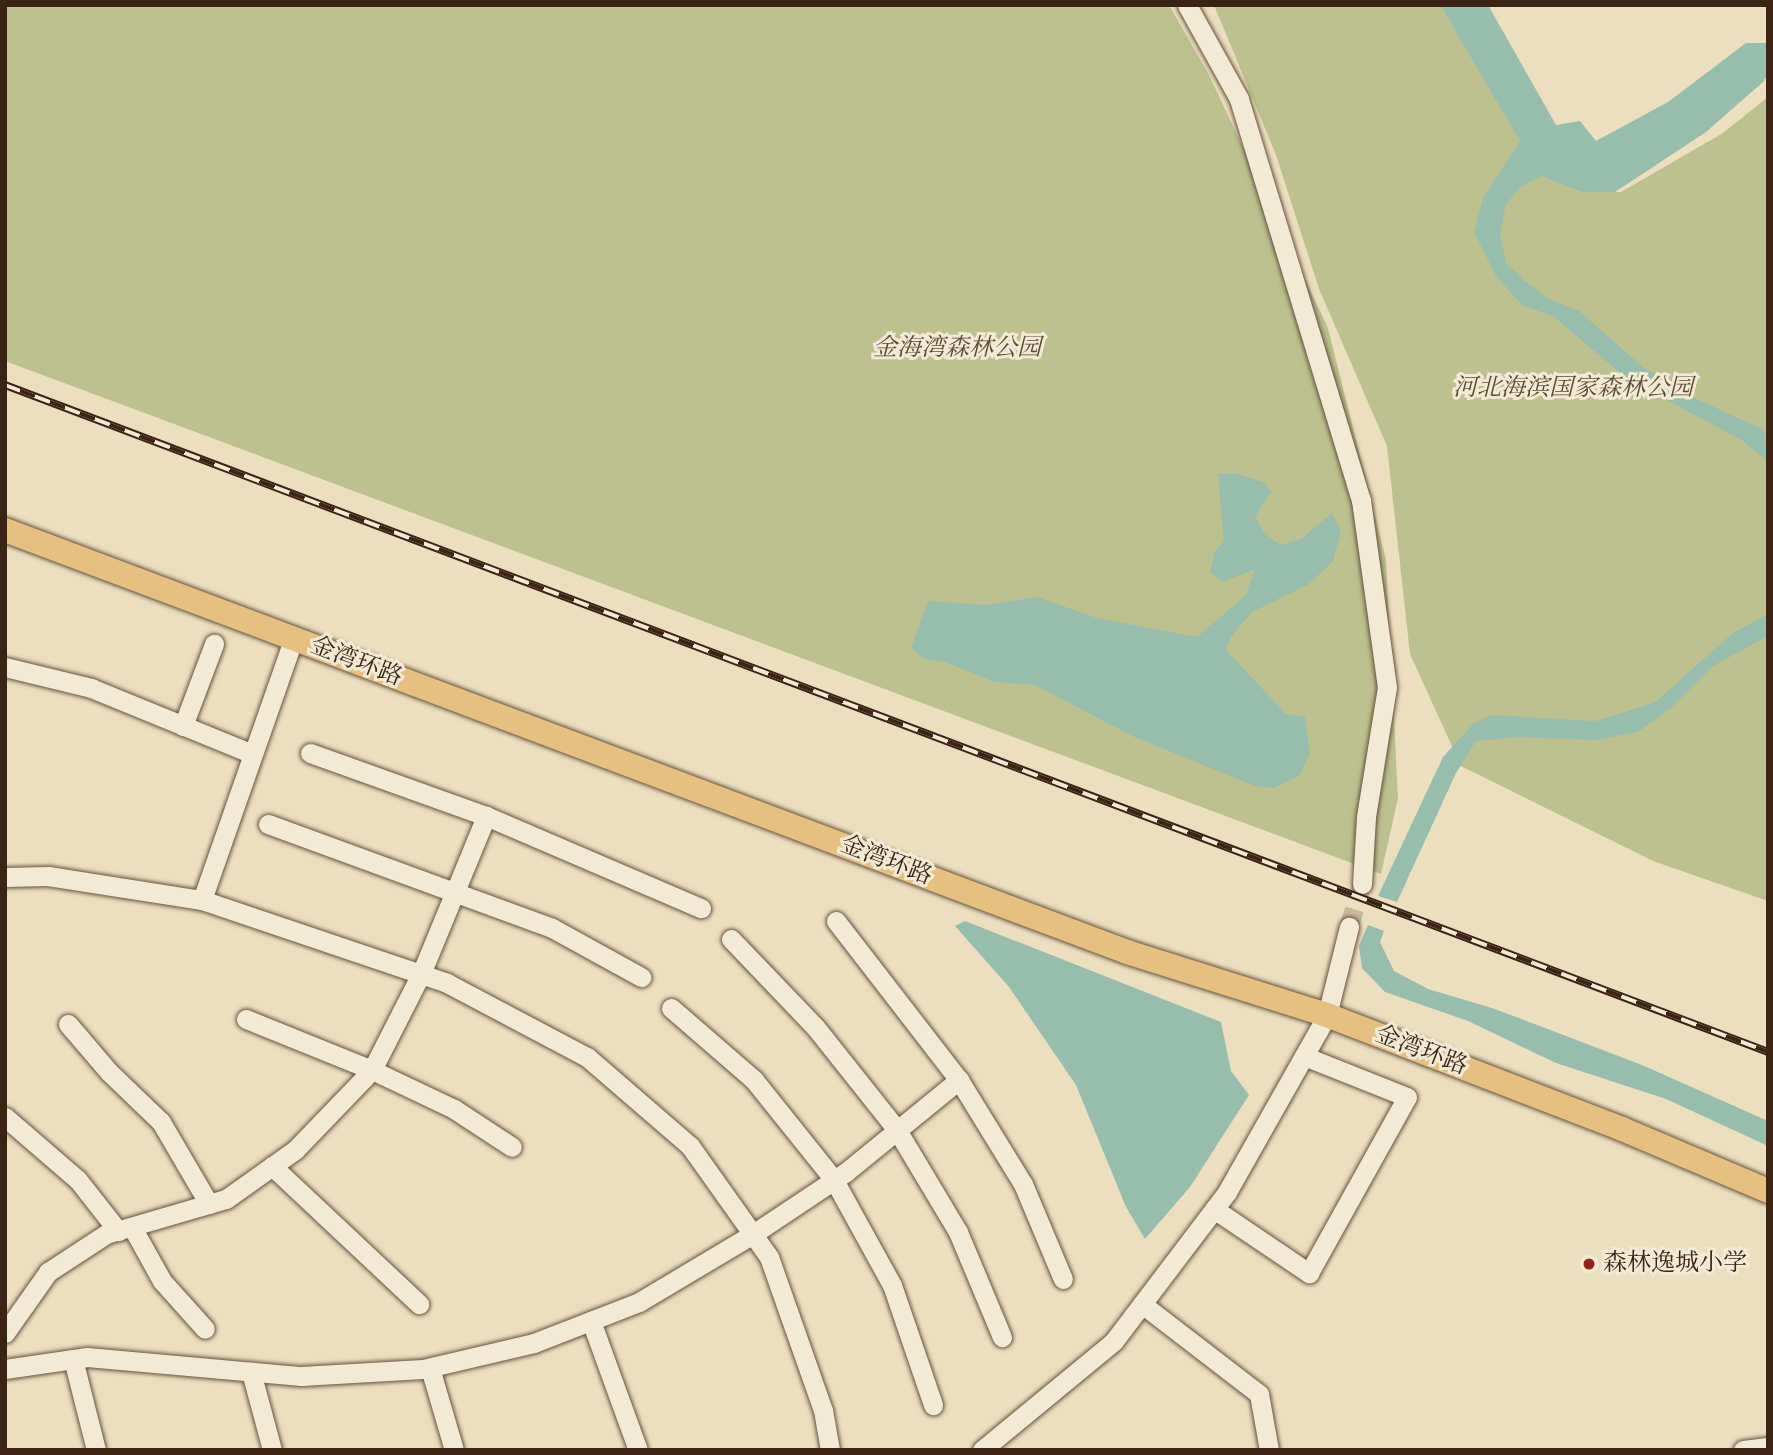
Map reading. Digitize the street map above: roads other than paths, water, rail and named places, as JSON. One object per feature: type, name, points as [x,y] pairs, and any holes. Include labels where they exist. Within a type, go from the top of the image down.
[{"type":"main road","name":"金湾环路","points":[[5,530],[1127,951],[1327,1015],[1622,1129],[1768,1191]]},
{"type":"street","points":[[1187,5],[1240,99],[1361,499],[1387,687],[1366,817],[1362,884]]},
{"type":"street","points":[[202,900],[250,753],[293,638]]},
{"type":"street","points":[[183,726],[214,644]]},
{"type":"street","points":[[5,667],[91,688],[250,753]]},
{"type":"street","points":[[310,753],[485,816],[701,908]]},
{"type":"street","points":[[5,1334],[48,1272],[125,1229],[226,1199],[295,1150],[372,1070],[421,974],[485,816]]},
{"type":"street","points":[[268,824],[456,890],[552,928],[641,977]]},
{"type":"street","points":[[5,877],[48,876],[202,900],[447,983],[587,1056],[690,1146],[769,1257],[823,1410],[830,1450]]},
{"type":"street","points":[[836,921],[959,1080],[1023,1184],[1063,1279]]},
{"type":"street","points":[[982,1450],[1114,1341],[1214,1209],[1327,1015],[1349,927]]},
{"type":"street","points":[[730,939],[816,1028],[897,1130],[958,1232],[1002,1337]]},
{"type":"street","points":[[671,1008],[754,1080],[834,1180],[892,1285],[933,1405]]},
{"type":"street","points":[[246,1019],[372,1070],[454,1109],[512,1147]]},
{"type":"street","points":[[68,1024],[109,1072],[161,1122],[209,1204]]},
{"type":"street","points":[[1214,1209],[1309,1273],[1407,1097],[1304,1056]]},
{"type":"street","points":[[5,1369],[73,1359],[301,1376],[430,1367],[534,1343],[639,1302],[753,1234],[834,1180],[959,1080]]},
{"type":"street","points":[[5,1117],[78,1180],[125,1229],[162,1281],[205,1329]]},
{"type":"street","points":[[272,1166],[419,1304]]},
{"type":"street","points":[[1142,1304],[1259,1394],[1269,1450]]},
{"type":"street","points":[[591,1321],[638,1450]]},
{"type":"street","points":[[73,1359],[96,1450]]},
{"type":"street","points":[[430,1367],[454,1450]]},
{"type":"street","points":[[251,1372],[272,1450]]},
{"type":"street","points":[[1744,1450],[1768,1447]]},
{"type":"tunnel","points":[[1349,927],[1362,884]]},
{"type":"railway","points":[[5,385],[1768,1052]]},
{"type":"place","name":"森林逸城小学","points":[[1589,1264]]},
{"type":"park label","name":"金海湾森林公园","points":[[957,349]]},
{"type":"park label","name":"河北海滨国家森林公园","points":[[1573,389]]}]
